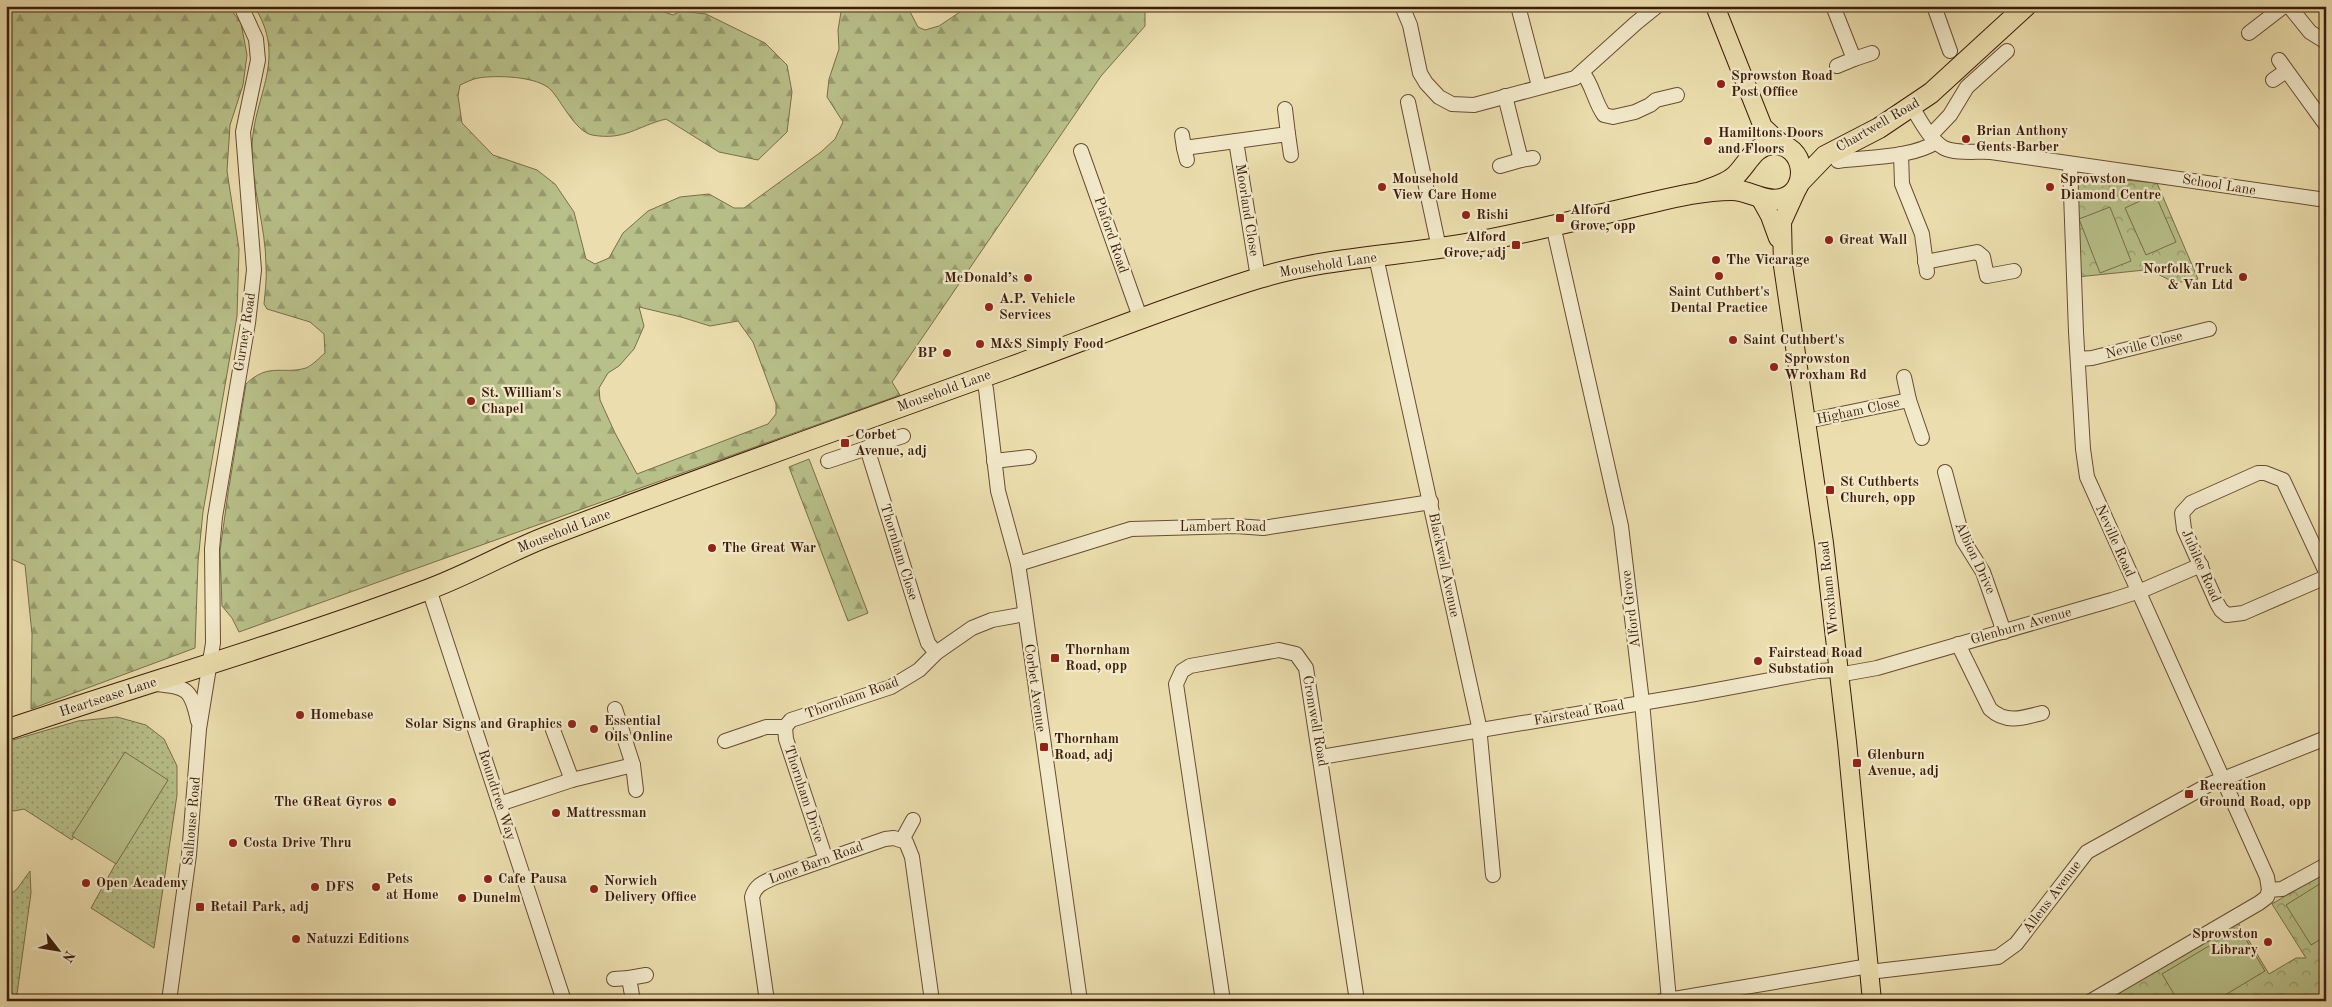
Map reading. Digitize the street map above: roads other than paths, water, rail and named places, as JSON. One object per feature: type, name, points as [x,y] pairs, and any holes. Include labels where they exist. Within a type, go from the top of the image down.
[{"type":"highway","name":"Chartwell Road","points":[[1787,147],[1812,149],[1824,145],[1885,111],[1939,76],[1953,60],[2026,6]]},
{"type":"highway","name":"Chartwell Road","points":[[1799,184],[1825,156],[1879,128],[1912,107],[1944,83],[1953,60]]},
{"type":"highway","name":"Mousehold Lane","points":[[210,662],[429,589],[553,535],[982,377],[1258,278],[1335,261],[1439,248],[1698,193],[1722,185],[1733,178],[1757,150],[1765,145],[1787,147]]},
{"type":"highway","points":[[1787,147],[1800,162],[1802,175],[1799,184]]},
{"type":"highway","points":[[1748,160],[1746,179],[1757,196]]},
{"type":"highway","name":"Mousehold Lane","points":[[1698,193],[1731,190],[1778,200],[1789,196],[1799,184]]},
{"type":"highway","name":"Heartsease Lane","points":[[6,730],[151,684],[210,662]]},
{"type":"main road","points":[[1715,6],[1763,127],[1787,147]]},
{"type":"main road","points":[[1746,86],[1756,129],[1756,139],[1748,160]]},
{"type":"main road","name":"Wroxham Road","points":[[1783,266],[1782,222],[1799,184]]},
{"type":"main road","name":"Wroxham Road","points":[[1757,196],[1770,216],[1777,236],[1807,421],[1824,543],[1872,1001]]},
{"type":"street","name":"Gurney Road","points":[[210,662],[213,631],[212,549],[248,323],[254,270],[243,132],[258,60],[256,39],[241,6]]},
{"type":"street","points":[[1402,6],[1410,25],[1420,73],[1439,97],[1452,104],[1474,105],[1539,86],[1564,82],[1575,78],[1657,6]]},
{"type":"street","points":[[1518,6],[1539,86]]},
{"type":"street","points":[[1833,6],[1854,59]]},
{"type":"street","points":[[1934,6],[1953,60]]},
{"type":"street","points":[[2248,33],[2284,6]]},
{"type":"street","points":[[2289,6],[2310,32],[2326,42]]},
{"type":"street","points":[[1838,161],[1901,154],[1930,146],[1966,87],[2007,51]]},
{"type":"street","points":[[1837,66],[1872,53]]},
{"type":"street","points":[[2273,80],[2283,66],[2326,125]]},
{"type":"street","points":[[1582,72],[1592,86],[1597,104],[1604,114],[1613,117],[1635,112],[1656,100],[1676,95]]},
{"type":"street","points":[[1500,166],[1527,159],[1505,96]]},
{"type":"street","points":[[1408,102],[1439,248]]},
{"type":"street","points":[[1912,107],[1934,139]]},
{"type":"street","points":[[1284,109],[1291,155]]},
{"type":"street","points":[[1184,147],[1288,134]]},
{"type":"street","name":"School Lane","points":[[1934,139],[1944,148],[1954,151],[1991,152],[2070,165],[2136,172],[2326,200]]},
{"type":"street","name":"Moorland Close","points":[[1236,141],[1258,278]]},
{"type":"street","name":"Plaford Road","points":[[1081,151],[1141,320]]},
{"type":"street","points":[[1901,154],[1902,184],[1922,234],[1926,267],[1977,252],[1983,257],[1987,276],[2014,271]]},
{"type":"street","name":"Neville Road","points":[[2070,165],[2078,359],[2084,450],[2088,477],[2267,877],[2269,890]]},
{"type":"street","name":"Alford Grove","points":[[1553,225],[1621,526],[1642,702],[1665,1000]]},
{"type":"street","name":"Blackwell Avenue","points":[[1376,257],[1480,730],[1493,876]]},
{"type":"street","name":"Neville Close","points":[[2078,359],[2092,358],[2209,329]]},
{"type":"street","name":"Corbet Avenue","points":[[982,377],[986,389],[998,490],[1018,564],[1026,614],[1080,1001]]},
{"type":"street","name":"Higham Close","points":[[1904,377],[1909,400],[1922,438]]},
{"type":"street","name":"Higham Close","points":[[1807,421],[1909,400]]},
{"type":"street","points":[[828,461],[903,436]]},
{"type":"street","name":"Thornham Close","points":[[867,448],[928,643],[936,653]]},
{"type":"street","points":[[994,462],[1029,458]]},
{"type":"street","name":"Jubilee Road","points":[[2326,572],[2283,480],[2265,473],[2258,473],[2191,503],[2182,513],[2184,529],[2217,603],[2227,614],[2243,613],[2326,577]]},
{"type":"street","name":"Albion Drive","points":[[1950,479],[1963,540],[1983,572],[2004,632]]},
{"type":"street","name":"Lambert Road","points":[[1018,564],[1131,529],[1236,526],[1263,528],[1431,502]]},
{"type":"street","name":"Glenburn Avenue","points":[[1838,673],[1877,668],[2004,632],[2138,592],[2201,565]]},
{"type":"street","name":"Roundtree Way","points":[[429,589],[564,1001]]},
{"type":"street","name":"Thornham Road","points":[[725,741],[766,727],[784,727],[791,720],[891,687],[919,670],[936,653],[972,628],[992,620],[1026,614]]},
{"type":"street","points":[[1958,644],[1990,709],[1996,715],[2007,719],[2017,719],[2042,713]]},
{"type":"street","name":"Cromwell Road","points":[[1223,1001],[1177,692],[1178,677],[1182,671],[1190,666],[1279,650],[1296,654],[1306,668],[1357,1001]]},
{"type":"street","name":"Salhouse Road","points":[[169,1001],[189,855],[199,730],[210,662]]},
{"type":"street","name":"Fairstead Road","points":[[1321,757],[1818,671],[1838,673]]},
{"type":"street","name":"Salhouse Road","points":[[151,684],[179,686],[188,693],[192,700],[199,730]]},
{"type":"street","points":[[615,709],[633,765],[636,790]]},
{"type":"street","name":"Thornham Drive","points":[[784,727],[786,739],[826,860]]},
{"type":"street","points":[[553,730],[572,780]]},
{"type":"street","name":"Allens Avenue","points":[[1665,1000],[1869,969],[1988,960],[2005,954],[2016,944],[2087,852],[2222,779],[2326,738]]},
{"type":"street","points":[[499,804],[572,780],[633,765]]},
{"type":"street","points":[[913,820],[902,840],[910,849],[912,857],[932,1001]]},
{"type":"street","name":"Lone Barn Road","points":[[766,1001],[752,897],[754,890],[760,884],[772,878],[885,839],[894,838],[902,840]]},
{"type":"street","points":[[2091,1001],[2258,903],[2267,897],[2269,890],[2282,889],[2326,865]]},
{"type":"street","points":[[614,979],[646,975]]},
{"type":"street","points":[[629,978],[633,1001]]},
{"type":"place","name":"Sprowston Road Post Office","points":[[1721,84]]},
{"type":"place","name":"Brian Anthony Gents Barber","points":[[1966,139]]},
{"type":"place","name":"Hamiltons Doors and Floors","points":[[1708,141]]},
{"type":"place","name":"Mousehold View Care Home","points":[[1382,187]]},
{"type":"place","name":"Sprowston Diamond Centre","points":[[2050,187]]},
{"type":"place","name":"Rishi","points":[[1466,215]]},
{"type":"place","name":"Alford Grove, opp","points":[[1560,218]]},
{"type":"place","name":"Great Wall","points":[[1829,240]]},
{"type":"place","name":"Alford Grove, adj","points":[[1516,245]]},
{"type":"place","name":"The Vicarage","points":[[1716,260]]},
{"type":"place","name":"Saint Cuthbert's Dental Practice","points":[[1719,276]]},
{"type":"place","name":"Norfolk Truck & Van Ltd","points":[[2243,277]]},
{"type":"place","name":"McDonald’s","points":[[1028,278]]},
{"type":"place","name":"A.P. Vehicle Services","points":[[989,307]]},
{"type":"place","name":"Saint Cuthbert's","points":[[1733,340]]},
{"type":"place","name":"M&S Simply Food","points":[[980,344]]},
{"type":"place","name":"BP","points":[[947,353]]},
{"type":"place","name":"Sprowston Wroxham Rd","points":[[1774,367]]},
{"type":"place","name":"St. William's Chapel","points":[[471,401]]},
{"type":"place","name":"Corbet Avenue, adj","points":[[845,443]]},
{"type":"place","name":"St Cuthberts Church, opp","points":[[1830,490]]},
{"type":"place","name":"The Great War","points":[[712,548]]},
{"type":"place","name":"Thornham Road, opp","points":[[1055,658]]},
{"type":"place","name":"Fairstead Road Substation","points":[[1758,661]]},
{"type":"place","name":"Homebase","points":[[300,715]]},
{"type":"place","name":"Solar Signs and Graphics","points":[[572,724]]},
{"type":"place","name":"Essential Oils Online","points":[[594,729]]},
{"type":"place","name":"Thornham Road, adj","points":[[1044,747]]},
{"type":"place","name":"Glenburn Avenue, adj","points":[[1857,763]]},
{"type":"place","name":"Recreation Ground Road, opp","points":[[2189,794]]},
{"type":"place","name":"The GReat Gyros","points":[[392,802]]},
{"type":"place","name":"Mattressman","points":[[556,813]]},
{"type":"place","name":"Costa Drive Thru","points":[[233,843]]},
{"type":"place","name":"Cafe Pausa","points":[[488,879]]},
{"type":"place","name":"Open Academy","points":[[86,883]]},
{"type":"place","name":"DFS","points":[[315,887]]},
{"type":"place","name":"Pets at Home","points":[[376,887]]},
{"type":"place","name":"Norwich Delivery Office","points":[[594,889]]},
{"type":"place","name":"Dunelm","points":[[462,898]]},
{"type":"place","name":"Retail Park, adj","points":[[200,907]]},
{"type":"place","name":"Natuzzi Editions","points":[[296,939]]},
{"type":"place","name":"Sprowston Library","points":[[2268,942]]}]
